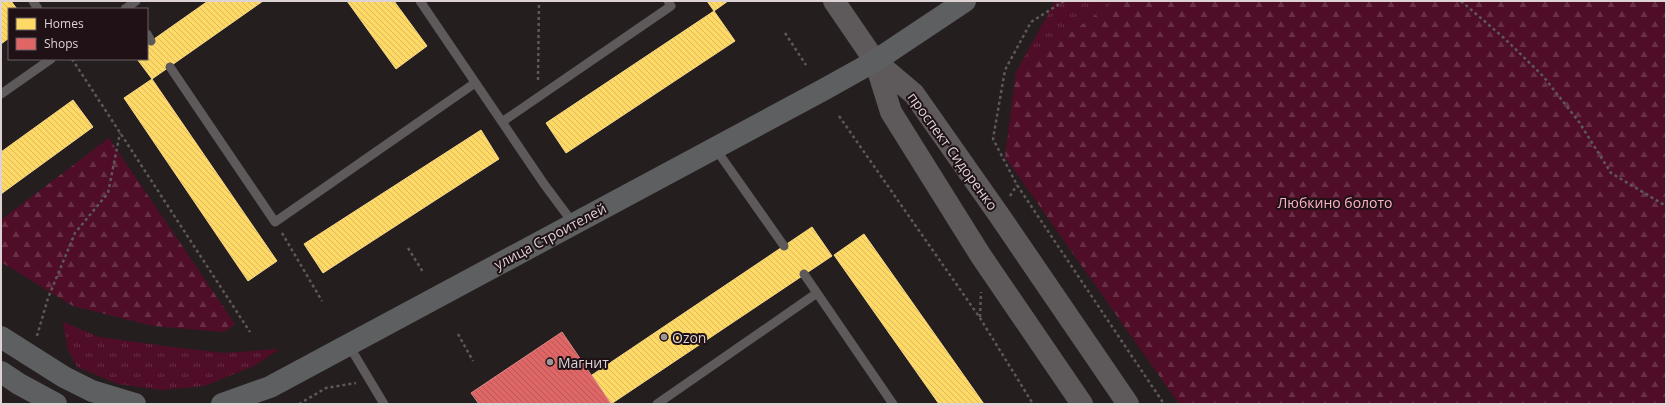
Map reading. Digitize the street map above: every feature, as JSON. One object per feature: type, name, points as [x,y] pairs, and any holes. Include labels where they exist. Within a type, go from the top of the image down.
[{"type":"main road","points":[[834,1],[875,61]]},
{"type":"main road","name":"улица Строителей","points":[[222,404],[270,386],[716,148],[875,61],[965,1]]},
{"type":"main road","name":"проспект Сидоренко","points":[[875,61],[890,112],[981,256],[1082,404]]},
{"type":"main road","name":"проспект Сидоренко","points":[[875,61],[914,94],[1000,215],[1128,404]]},
{"type":"main road","points":[[1,336],[64,377],[93,398],[135,404]]},
{"type":"main road","points":[[1,372],[19,384],[56,404]]},
{"type":"lane","points":[[420,1],[475,83],[573,223]]},
{"type":"lane","points":[[502,122],[671,6],[668,1]]},
{"type":"lane","points":[[1,94],[50,60]]},
{"type":"lane","points":[[170,67],[275,222],[475,83]]},
{"type":"lane","points":[[716,148],[784,246]]},
{"type":"lane","points":[[804,274],[893,404]]},
{"type":"lane","points":[[657,404],[817,293]]},
{"type":"lane","points":[[348,344],[384,404]]},
{"type":"path","points":[[538,97],[539,1]]},
{"type":"path","points":[[1064,1],[1031,22],[1005,70],[993,139],[1017,185],[1164,404]]},
{"type":"path","points":[[1461,1],[1504,38],[1543,76],[1579,122],[1611,173],[1666,206]]},
{"type":"path","points":[[785,33],[806,65]]},
{"type":"path","points":[[73,60],[250,332]]},
{"type":"path","points":[[839,116],[980,318],[1033,404]]},
{"type":"path","points":[[30,356],[48,298],[76,233],[108,193],[120,133]]},
{"type":"path","points":[[275,222],[322,301]]},
{"type":"path","points":[[408,248],[423,272]]},
{"type":"path","points":[[458,334],[473,361]]},
{"type":"path","points":[[299,404],[326,388],[370,380]]},
{"type":"green space","points":[[1055,1],[1115,1],[1016,72]]},
{"type":"green space","name":"Любкино болото","points":[[1115,1],[1666,1],[1666,404],[1179,404],[1005,157],[1016,72]]},
{"type":"green space","points":[[109,138],[235,324],[224,332],[153,326],[73,306],[1,262],[1,220]]},
{"type":"green space","points":[[63,322],[99,337],[165,346],[223,353],[280,349],[254,366],[204,386],[161,390],[118,384],[77,367],[68,350]]},
{"type":"building: Homes","points":[[1,1],[11,1],[16,8],[8,8],[8,39],[1,44]]},
{"type":"building: Homes","points":[[208,1],[263,1],[152,79],[138,60],[148,60],[148,43]]},
{"type":"building: Homes","points":[[347,1],[394,1],[427,46],[396,69]]},
{"type":"building: Homes","points":[[707,1],[728,1],[714,11]]},
{"type":"building: Homes","points":[[714,11],[735,41],[566,153],[546,123]]},
{"type":"building: Homes","points":[[152,79],[277,261],[248,281],[124,98]]},
{"type":"building: Homes","points":[[73,100],[93,127],[1,194],[1,152]]},
{"type":"building: Homes","points":[[481,130],[499,159],[323,273],[304,244]]},
{"type":"building: Homes","points":[[812,227],[832,256],[611,404],[592,375]]},
{"type":"building: Homes","points":[[864,234],[984,404],[939,404],[834,255]]},
{"type":"building: Shops","name":"Магнит","points":[[562,332],[611,404],[479,404],[471,393]]},
{"type":"place","name":"Ozon","points":[[664,337]]},
{"type":"place","name":"Магнит","points":[[550,362]]}]
